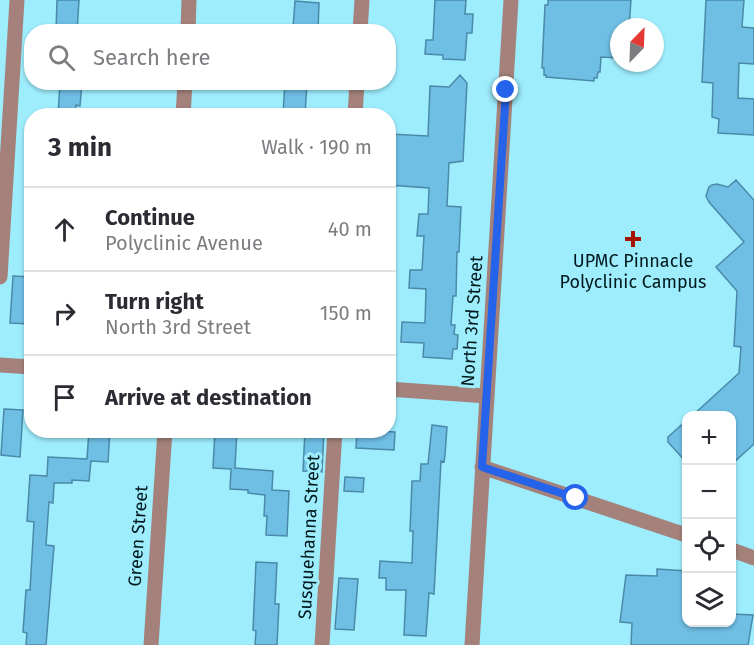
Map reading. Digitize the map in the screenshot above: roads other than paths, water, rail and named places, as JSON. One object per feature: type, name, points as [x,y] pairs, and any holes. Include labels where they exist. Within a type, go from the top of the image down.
[{"type":"street","points":[[0,277],[17,0]]},
{"type":"street","points":[[188,24],[189,0]]},
{"type":"street","points":[[360,24],[362,0]]},
{"type":"street","name":"North 3rd Street","points":[[472,645],[511,0]]},
{"type":"street","points":[[183,108],[185,90]]},
{"type":"street","points":[[355,108],[357,90]]},
{"type":"street","points":[[0,365],[24,366]]},
{"type":"street","points":[[396,390],[487,396]]},
{"type":"street","name":"Green Street","points":[[151,645],[164,438]]},
{"type":"street","name":"Susquehanna Street","points":[[322,645],[335,438]]},
{"type":"street","points":[[482,467],[682,533]]},
{"type":"street","points":[[736,551],[754,558]]},
{"type":"place","name":"UPMC Pinnacle Polyclinic Campus","points":[[633,239]]}]
